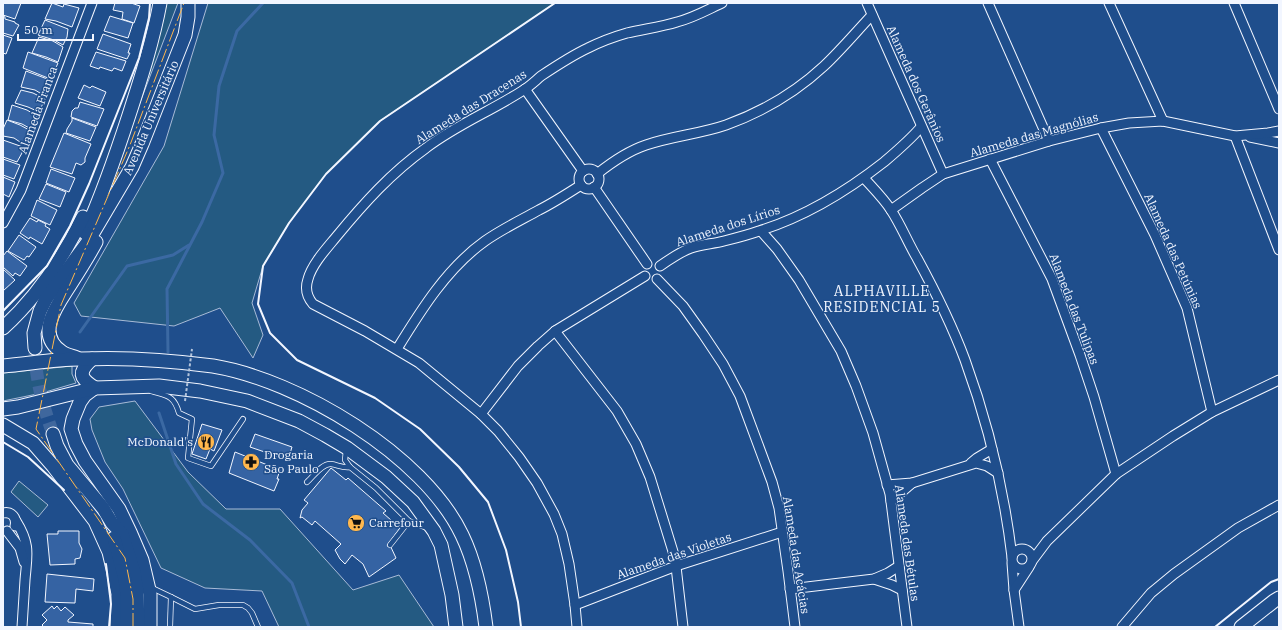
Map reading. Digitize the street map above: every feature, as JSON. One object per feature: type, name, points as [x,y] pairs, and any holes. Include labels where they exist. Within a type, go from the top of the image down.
[{"type":"main road","name":"Avenida Universitário","points":[[69,266],[92,217],[120,142],[155,32],[160,3]]},
{"type":"main road","name":"Avenida Universitário","points":[[35,348],[34,333],[40,311],[46,299],[87,243],[132,167],[185,35],[188,17],[188,3]]},
{"type":"main road","points":[[3,328],[15,317],[56,265],[73,237],[120,142]]},
{"type":"main road","points":[[86,359],[62,352],[54,343],[50,336],[49,327],[51,316],[118,204],[132,167]]},
{"type":"main road","points":[[86,359],[82,377],[95,388]]},
{"type":"main road","points":[[3,366],[86,359],[130,359],[183,362],[214,366],[248,374],[311,399],[362,430],[408,465],[447,510],[462,533],[473,559],[480,585],[486,627]]},
{"type":"main road","points":[[3,409],[18,407],[95,388],[159,386],[200,391],[246,401],[299,421],[347,448],[386,477],[413,502],[434,531],[441,545],[452,595],[456,627]]},
{"type":"main road","points":[[95,388],[85,395],[80,402],[73,418],[71,428],[76,444],[85,461],[118,509],[142,560],[150,594],[150,627]]},
{"type":"main road","points":[[3,425],[33,444],[53,466],[95,521],[109,552],[113,569],[118,594],[117,627]]},
{"type":"main road","points":[[53,434],[57,446],[67,465],[103,508],[112,523],[122,534],[134,572],[138,627]]},
{"type":"main road","points":[[112,523],[114,538],[125,579],[127,594],[127,627]]},
{"type":"main road","points":[[1241,627],[1279,598]]},
{"type":"street","name":"Alameda Franca","points":[[3,224],[21,190],[92,3]]},
{"type":"street","name":"Alameda das Dracenas","points":[[397,349],[314,304],[309,299],[306,289],[307,280],[311,271],[325,251],[367,200],[398,169],[427,147],[455,128],[509,100],[563,62],[586,48],[609,38],[678,22],[722,3]]},
{"type":"street","name":"Alameda dos Gerânios","points":[[867,3],[943,174]]},
{"type":"street","points":[[988,3],[1049,141]]},
{"type":"street","points":[[1109,3],[1163,121]]},
{"type":"street","points":[[1234,3],[1279,109]]},
{"type":"street","points":[[597,174],[611,162],[646,145],[706,131],[727,124],[754,113],[781,99],[803,84],[825,65],[872,15]]},
{"type":"street","points":[[525,89],[583,171]]},
{"type":"street","name":"Alameda das Magnólias","points":[[891,210],[943,174],[1049,141],[1101,128],[1129,123],[1163,121],[1279,143]]},
{"type":"street","name":"Alameda dos Lírios","points":[[660,266],[680,253],[692,248],[761,231],[799,215],[822,203],[864,178],[900,149],[921,127]]},
{"type":"street","name":"Alameda das Petúnias","points":[[1101,128],[1155,234],[1187,308],[1212,412]]},
{"type":"street","name":"Alameda das Magnólias","points":[[1239,135],[1279,131]]},
{"type":"street","points":[[1239,135],[1279,250]]},
{"type":"street","name":"Alameda das Tulipas","points":[[990,159],[1052,279],[1083,362],[1116,474]]},
{"type":"street","points":[[591,170],[597,174],[598,181],[594,187],[587,189],[580,185],[579,177],[583,171],[591,170]]},
{"type":"street","points":[[864,178],[891,210],[928,278],[965,359],[985,418],[998,473],[1009,534],[1019,627]]},
{"type":"street","points":[[577,627],[569,564],[564,542],[554,514],[537,483],[519,457],[498,431],[481,414],[419,363],[397,349],[432,297],[450,273],[465,257],[485,241],[504,229],[558,200],[580,185]]},
{"type":"street","points":[[594,187],[647,264]]},
{"type":"street","name":"Alameda das Bétulas","points":[[761,231],[777,249],[799,280],[841,351],[856,386],[873,433],[891,502],[907,627]]},
{"type":"street","points":[[654,262],[660,266],[661,272],[657,279],[650,280],[645,276],[643,270],[647,264],[654,262]]},
{"type":"street","points":[[481,414],[518,366],[555,331],[645,276]]},
{"type":"street","name":"Alameda das Acácias","points":[[657,279],[683,306],[703,334],[723,364],[740,396],[772,482],[779,508],[795,627]]},
{"type":"street","points":[[555,331],[617,412],[636,444],[650,477],[667,529],[676,566],[683,627]]},
{"type":"street","points":[[1047,541],[1026,549],[1017,550],[1012,560],[1014,566],[1020,569],[1026,569],[1047,541],[1116,474],[1212,412],[1279,380]]},
{"type":"street","points":[[887,485],[912,484],[971,463],[992,449]]},
{"type":"street","points":[[971,463],[987,466],[998,473]]},
{"type":"street","points":[[891,502],[912,484]]},
{"type":"street","points":[[1122,627],[1151,593],[1174,574],[1238,528],[1279,505]]},
{"type":"street","points":[[4,512],[13,515],[26,542],[28,558],[22,627]]},
{"type":"street","points":[[16,521],[14,527],[5,530],[20,548],[26,571]]},
{"type":"street","name":"Alameda das Violetas","points":[[575,605],[676,566],[782,532]]},
{"type":"street","points":[[1009,534],[1031,554],[1030,564],[1014,590]]},
{"type":"street","points":[[790,589],[874,579],[899,566]]},
{"type":"street","points":[[874,579],[902,590]]},
{"type":"lane","points":[[138,386],[171,398],[176,403],[179,413],[192,419],[188,458],[211,466],[243,420]]},
{"type":"lane","points":[[347,448],[345,460],[350,468],[376,488],[409,521],[434,531]]},
{"type":"lane","points":[[308,482],[324,465],[330,464],[342,468],[350,468]]},
{"type":"lane","points":[[390,545],[409,521]]},
{"type":"lane","points":[[148,587],[195,610],[219,604],[243,605],[252,613],[258,627]]},
{"type":"lane","points":[[170,627],[171,597]]},
{"type":"path","points":[[185,400],[192,349]]},
{"type":"shaded area","points":[[167,3],[178,3],[123,147]]},
{"type":"shaded area","points":[[208,3],[555,3],[380,121],[326,174],[289,223],[263,266],[252,303],[263,335],[253,358],[220,308],[174,326],[81,316],[74,303],[164,146]]},
{"type":"shaded area","points":[[72,366],[72,374],[76,383],[42,393],[3,401],[3,373]]},
{"type":"shaded area","points":[[135,401],[188,472],[226,509],[280,509],[353,590],[399,575],[434,627],[279,627],[262,591],[205,588],[161,568],[123,489],[105,462],[92,430],[90,419],[99,407]]},
{"type":"shaded area","points":[[19,481],[48,505],[38,517],[11,492]]},
{"type":"building","points":[[3,3],[21,3],[15,19],[3,15]]},
{"type":"building","points":[[52,3],[63,7],[64,4],[79,8],[72,27],[56,21],[45,19]]},
{"type":"building","points":[[115,3],[131,3],[140,6],[134,23],[122,19],[123,12],[113,10]]},
{"type":"building","points":[[3,16],[5,19],[19,25],[13,36],[3,33]]},
{"type":"building","points":[[110,16],[133,23],[128,38],[104,31]]},
{"type":"building","points":[[45,20],[68,29],[67,37],[63,45],[54,40],[38,35]]},
{"type":"building","points":[[103,34],[131,44],[128,53],[130,53],[127,59],[97,49]]},
{"type":"building","points":[[3,35],[12,38],[6,54],[3,53]]},
{"type":"building","points":[[39,37],[53,41],[63,47],[58,62],[32,53]]},
{"type":"building","points":[[28,52],[58,63],[54,76],[48,78],[23,68]]},
{"type":"building","points":[[96,52],[126,61],[122,71],[114,68],[112,71],[100,67],[99,69],[90,66]]},
{"type":"building","points":[[26,71],[50,80],[45,96],[35,90],[21,87]]},
{"type":"building","points":[[84,85],[90,88],[92,86],[106,92],[100,106],[78,98]]},
{"type":"building","points":[[21,90],[33,93],[45,99],[39,112],[15,103]]},
{"type":"building","points":[[80,102],[104,109],[97,126],[71,117],[72,111],[75,108],[78,108]]},
{"type":"building","points":[[12,105],[27,110],[37,116],[31,129],[22,124],[8,120]]},
{"type":"building","points":[[72,118],[96,127],[90,141],[66,133]]},
{"type":"building","points":[[7,120],[31,131],[26,146],[14,138],[3,136],[3,129]]},
{"type":"building","points":[[64,133],[91,144],[85,158],[85,162],[81,165],[76,163],[72,174],[50,167]]},
{"type":"building","points":[[3,140],[23,147],[22,153],[17,162],[3,157]]},
{"type":"building","points":[[3,159],[20,165],[14,179],[3,175]]},
{"type":"building","points":[[51,169],[75,178],[69,192],[46,183]]},
{"type":"building","points":[[3,177],[15,182],[9,197],[3,194]]},
{"type":"building","points":[[46,184],[66,192],[60,207],[39,199]]},
{"type":"building","points":[[37,200],[57,210],[50,225],[31,216]]},
{"type":"building","points":[[30,218],[37,222],[38,220],[46,224],[45,226],[50,229],[42,244],[30,237],[29,239],[20,233]]},
{"type":"building","points":[[19,235],[36,247],[29,257],[27,256],[24,260],[8,251]]},
{"type":"building","points":[[7,251],[27,266],[20,276],[15,273],[13,276],[3,267],[3,256]]},
{"type":"building","points":[[3,269],[15,280],[3,291]]},
{"type":"building","name":"McDonald's","points":[[202,424],[222,430],[214,451],[210,449],[206,459],[192,454]]},
{"type":"building","points":[[255,434],[292,447],[288,460],[250,447]]},
{"type":"building","points":[[235,452],[280,470],[277,479],[279,479],[274,491],[229,473]]},
{"type":"building","name":"Carrefour","points":[[331,468],[346,480],[348,478],[386,511],[383,513],[400,528],[389,543],[396,558],[369,577],[363,564],[352,555],[345,564],[340,559],[335,550],[341,544],[315,521],[312,525],[302,517],[300,518],[302,510],[308,503],[304,500]]},
{"type":"building","points":[[58,531],[79,531],[79,543],[82,549],[80,558],[75,559],[75,564],[50,565],[47,534],[58,534]]},
{"type":"building","points":[[47,574],[94,579],[93,591],[76,589],[75,603],[45,602]]},
{"type":"building","points":[[52,606],[54,609],[57,606],[61,611],[65,607],[74,615],[68,620],[68,622],[93,624],[93,627],[44,627],[42,625],[47,620],[42,615]]},
{"type":"waterway","points":[[168,352],[167,289],[202,222],[223,173],[214,135],[219,86],[237,31],[263,3]]},
{"type":"waterway","points":[[80,332],[127,266],[173,255],[189,245]]},
{"type":"waterway","points":[[159,413],[176,464],[203,504],[250,540],[292,583],[309,627]]},
{"type":"tunnel","points":[[35,348],[36,370],[40,392],[53,434]]},
{"type":"wall","points":[[3,311],[47,266],[70,226],[89,184],[139,58],[149,18],[150,3]]},
{"type":"wall","points":[[521,627],[518,602],[506,550],[488,502],[459,467],[420,429],[375,398],[297,360],[270,333],[258,304],[263,266],[289,223],[326,174],[380,121],[555,3]]},
{"type":"wall","points":[[3,442],[28,457],[64,490]]},
{"type":"wall","points":[[106,564],[111,604],[109,627]]},
{"type":"wall","points":[[1215,627],[1271,582],[1279,579]]},
{"type":"power","points":[[133,627],[133,599],[125,558],[36,429],[61,305],[130,145],[184,3]]},
{"type":"place","name":"McDonald's","points":[[206,442]]},
{"type":"place","name":"Drogaria São Paulo","points":[[251,462]]},
{"type":"place","name":"Carrefour","points":[[356,523]]},
{"type":"district","name":"ALPHAVILLE RESIDENCIAL 5","points":[[882,300]]}]
